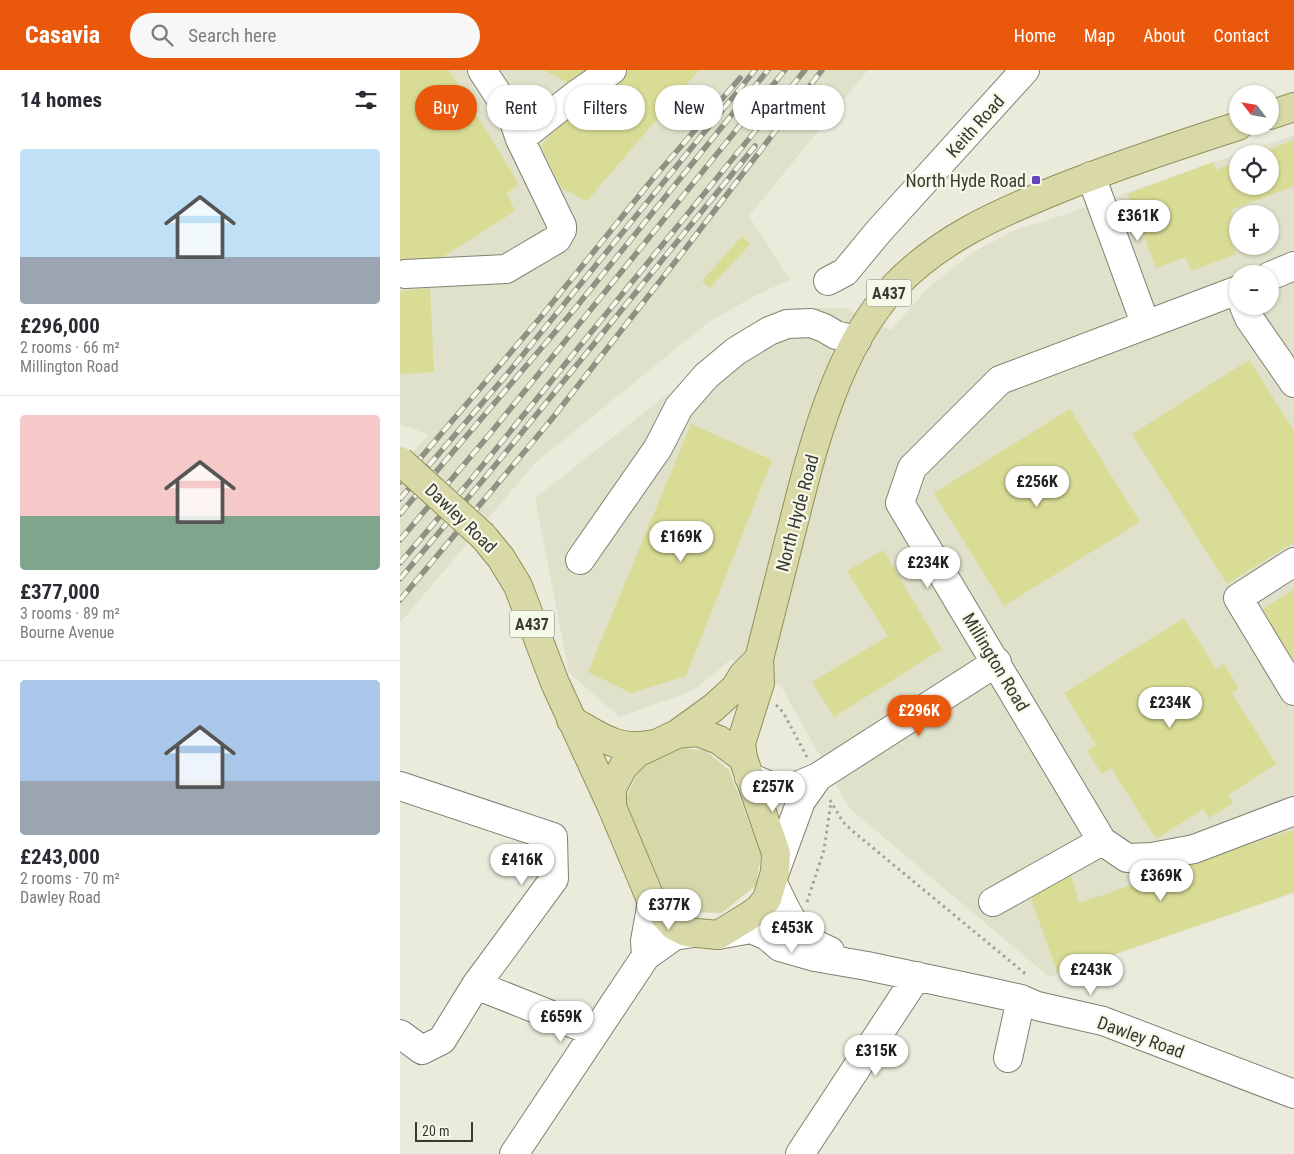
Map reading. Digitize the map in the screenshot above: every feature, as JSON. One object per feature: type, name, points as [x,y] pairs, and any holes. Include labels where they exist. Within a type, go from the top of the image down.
[{"type":"main road","points":[[1279,112],[1294,107]]},
{"type":"main road","name":"North Hyde Road","points":[[746,768],[741,743],[760,683],[759,659],[810,460],[832,397],[858,340],[878,306],[895,286],[936,250],[963,232],[1007,210],[1091,176],[1229,129]]},
{"type":"main road","name":"Dawley Road","points":[[400,460],[482,536],[501,558],[518,586],[555,683],[571,720],[612,807],[652,902],[674,926],[686,932],[706,934],[759,909],[767,899],[774,877],[776,853],[746,768],[719,740],[698,732],[666,739],[646,746],[629,746],[612,743],[571,720]]},
{"type":"main road","points":[[666,739],[713,708],[735,688],[742,675],[759,659]]},
{"type":"main road","name":"Dawley Road","points":[[612,807],[612,788],[623,767],[637,753],[666,739]]},
{"type":"street","points":[[405,274],[506,269],[557,239],[562,230],[562,226],[520,139],[512,116],[482,70]]},
{"type":"street","points":[[520,139],[577,94],[612,70]]},
{"type":"street","name":"Keith Road","points":[[843,279],[879,231],[1025,70]]},
{"type":"street","points":[[1091,176],[1145,323]]},
{"type":"street","points":[[1279,272],[1294,266]]},
{"type":"street","name":"Millington Road","points":[[1229,293],[1145,323],[1000,380],[912,468],[900,503],[997,662],[1102,841],[1127,858],[1152,857],[1194,849],[1294,811]]},
{"type":"street","points":[[1248,315],[1294,383]]},
{"type":"street","points":[[580,560],[658,448],[679,407],[706,376],[736,351],[770,331],[788,324],[811,323],[836,335],[858,340]]},
{"type":"street","points":[[1294,562],[1238,598],[1294,691]]},
{"type":"street","points":[[746,768],[773,787],[792,788],[814,770],[997,662]]},
{"type":"street","points":[[774,877],[794,817],[814,770]]},
{"type":"street","points":[[400,786],[554,837],[554,879],[476,985],[442,1040],[422,1050],[400,1034]]},
{"type":"street","points":[[993,902],[1102,841]]},
{"type":"street","name":"Dawley Road","points":[[774,877],[793,924],[801,935],[818,946],[868,966]]},
{"type":"street","points":[[646,956],[645,941],[652,902]]},
{"type":"street","name":"Dawley Road","points":[[706,934],[751,929],[767,936],[780,947],[815,957],[917,976],[1103,1021],[1294,1094]]},
{"type":"street","points":[[514,1154],[646,956],[674,936],[706,934]]},
{"type":"street","points":[[800,1154],[917,976]]},
{"type":"street","points":[[476,985],[594,1032]]},
{"type":"street","points":[[1008,1058],[1029,1003]]},
{"type":"path","points":[[769,703],[780,707],[814,770]]},
{"type":"path","points":[[804,907],[812,890],[824,850],[831,801],[843,822],[855,833],[1033,981],[1037,988],[1029,1003]]},
{"type":"shaded area","points":[[400,70],[868,70],[844,99],[844,85],[733,85],[733,130],[819,130],[749,216],[790,280],[760,293],[709,322],[535,463],[400,623],[400,465],[429,435],[400,424]]},
{"type":"shaded area","points":[[1294,135],[1294,893],[1049,977],[849,808],[781,686],[731,659],[694,690],[620,717],[569,673],[535,498],[745,334],[797,308],[844,308],[891,330],[928,288],[973,252],[1015,230],[1229,157],[1229,195],[1279,195],[1279,145],[1265,145]]},
{"type":"green space","points":[[670,748],[705,750],[729,770],[761,854],[756,885],[722,913],[688,912],[660,894],[624,808],[628,793],[638,771]]},
{"type":"building","points":[[400,70],[449,70],[458,85],[415,85],[415,130],[477,130],[477,116],[519,184],[507,193],[515,211],[425,268],[400,269]]},
{"type":"building","points":[[544,70],[591,70],[582,85],[572,85]]},
{"type":"building","points":[[601,70],[619,70],[626,74],[629,70],[699,70],[686,85],[655,85],[655,121],[587,201],[561,188],[541,146],[565,116],[565,130],[645,130],[645,85],[589,85]]},
{"type":"building","points":[[1294,140],[1294,186],[1279,192],[1279,146]]},
{"type":"building","points":[[1213,162],[1216,170],[1229,165],[1229,195],[1270,195],[1244,205],[1229,205],[1229,255],[1233,255],[1191,271],[1186,257],[1156,268],[1128,194]]},
{"type":"building","points":[[742,236],[750,244],[710,288],[702,281]]},
{"type":"building","points":[[430,288],[434,372],[400,374],[400,291]]},
{"type":"building","points":[[1249,360],[1294,431],[1294,542],[1227,584],[1132,434]]},
{"type":"building","points":[[1070,409],[1140,522],[1004,606],[934,493]]},
{"type":"building","points":[[691,424],[772,460],[686,676],[631,693],[588,672]]},
{"type":"building","points":[[883,550],[942,649],[834,717],[812,682],[888,636],[847,571]]},
{"type":"building","points":[[1294,589],[1294,663],[1261,610]]},
{"type":"building","points":[[1184,618],[1216,669],[1224,664],[1239,688],[1232,693],[1276,764],[1228,795],[1233,803],[1209,818],[1203,809],[1156,839],[1111,768],[1102,774],[1087,750],[1096,745],[1064,693]]},
{"type":"building","points":[[1292,830],[1294,835],[1294,892],[1058,974],[1028,890],[1070,872],[1079,903]]},
{"type":"railway","points":[[400,499],[508,373],[755,70]]},
{"type":"railway","points":[[400,514],[573,311],[768,70]]},
{"type":"railway","points":[[400,540],[489,435],[785,70]]},
{"type":"railway","points":[[400,563],[469,482],[805,70]]},
{"type":"railway","points":[[400,600],[551,420],[822,70]]},
{"type":"railway","points":[[400,482],[540,318],[651,181],[740,78]]},
{"type":"railway","points":[[400,579],[493,468],[755,146]]},
{"type":"place","name":"North Hyde Road","points":[[1036,180]]}]
